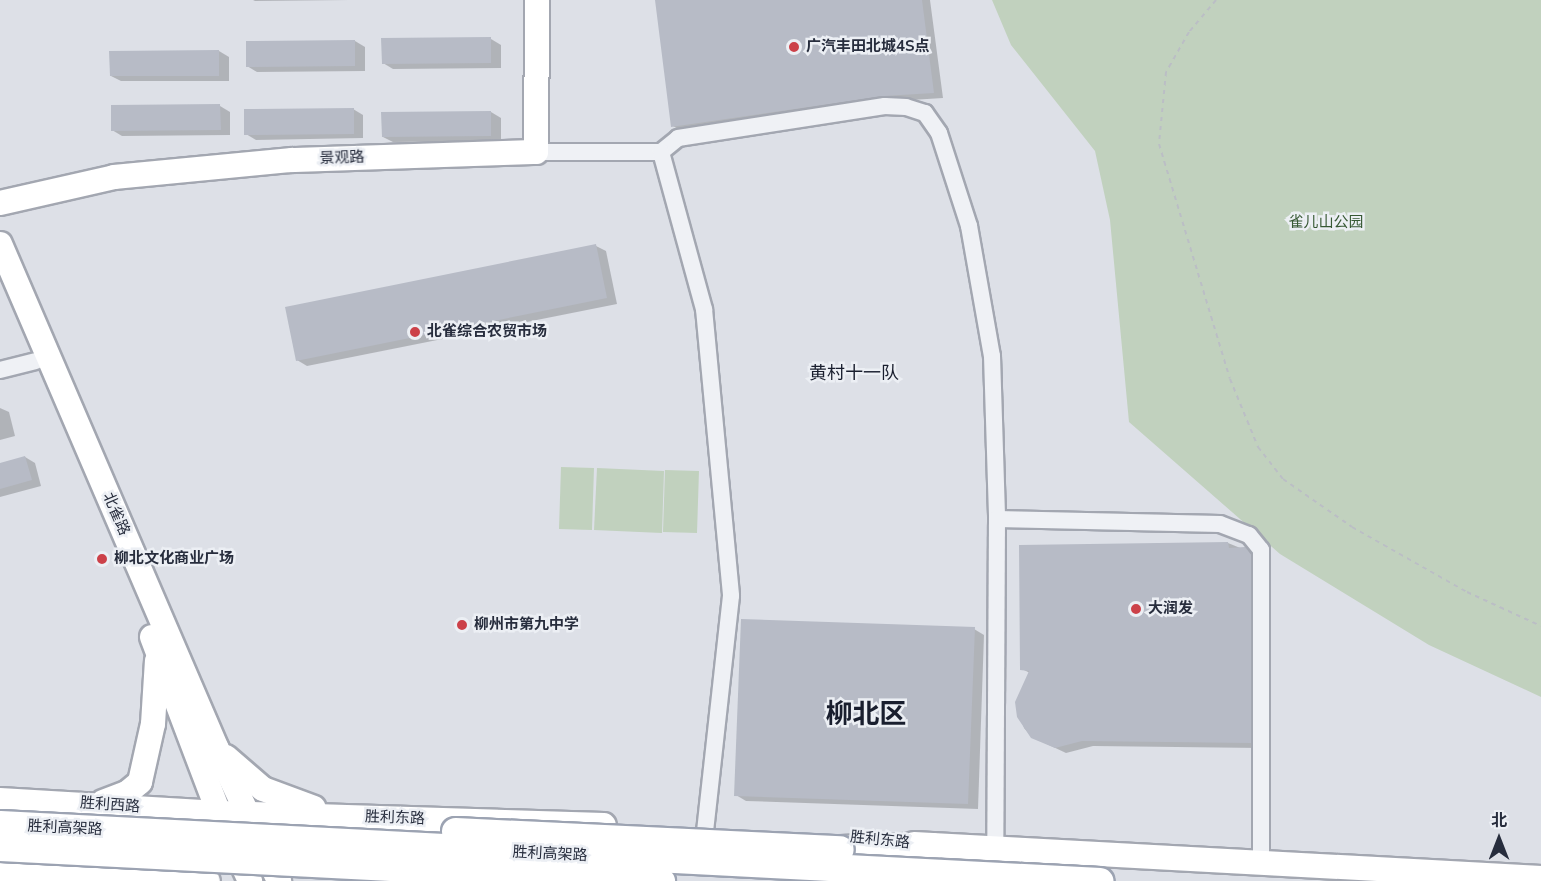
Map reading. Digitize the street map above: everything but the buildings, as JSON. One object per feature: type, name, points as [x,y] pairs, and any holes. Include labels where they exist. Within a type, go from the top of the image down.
[{"type":"main road","points":[[536,152],[537,0]]},
{"type":"main road","name":"景观路","points":[[0,203],[114,177],[258,163],[536,152]]},
{"type":"main road","name":"北雀路","points":[[0,244],[217,749],[279,881]]},
{"type":"main road","name":"北雀路","points":[[0,282],[158,649],[211,847],[250,881]]},
{"type":"main road","points":[[99,804],[127,793],[140,782],[148,759],[153,724],[158,649]]},
{"type":"main road","points":[[217,749],[263,789],[299,805],[351,816]]},
{"type":"main road","name":"胜利西路","points":[[0,800],[99,804],[211,847]]},
{"type":"main road","name":"胜利东路","points":[[211,847],[249,814],[351,816],[840,836],[932,846],[1541,878]]},
{"type":"main road","name":"胜利高架路","points":[[0,824],[211,847],[661,881]]},
{"type":"main road","points":[[0,869],[114,878],[211,847],[400,830],[840,849],[932,846]]},
{"type":"main road","name":"胜利高架路","points":[[0,847],[211,847],[1100,881]]},
{"type":"main road","points":[[211,847],[341,881]]},
{"type":"street","points":[[536,152],[661,152],[678,138],[885,106],[906,107],[925,113],[939,133],[951,166],[985,299],[992,356],[998,519],[995,849]]},
{"type":"street","points":[[661,152],[704,309],[731,596],[705,831]]},
{"type":"street","points":[[0,370],[35,361]]},
{"type":"street","points":[[998,519],[1220,524],[1248,535],[1261,550],[1261,863]]},
{"type":"path","points":[[1216,0],[1189,32],[1166,72],[1159,144],[1230,379],[1258,447],[1283,479],[1352,527],[1467,592],[1541,626]]},
{"type":"green space","name":"雀儿山公园","points":[[992,0],[1541,0],[1541,697],[1429,645],[1280,554],[1129,422],[1110,220],[1095,151],[1011,45]]},
{"type":"green space","points":[[561,467],[594,468],[592,530],[559,529]]},
{"type":"green space","points":[[597,468],[664,471],[662,533],[594,530]]},
{"type":"green space","points":[[665,470],[699,471],[697,533],[663,532]]},
{"type":"place","name":"广汽丰田北城4S点","points":[[794,47]]},
{"type":"place","name":"北雀综合农贸市场","points":[[415,332]]},
{"type":"place","name":"柳北文化商业广场","points":[[102,559]]},
{"type":"place","name":"大润发","points":[[1136,609]]},
{"type":"place","name":"柳州市第九中学","points":[[462,625]]},
{"type":"district","name":"黄村十一队","points":[[854,373]]},
{"type":"district","name":"柳北区","points":[[866,715]]}]
